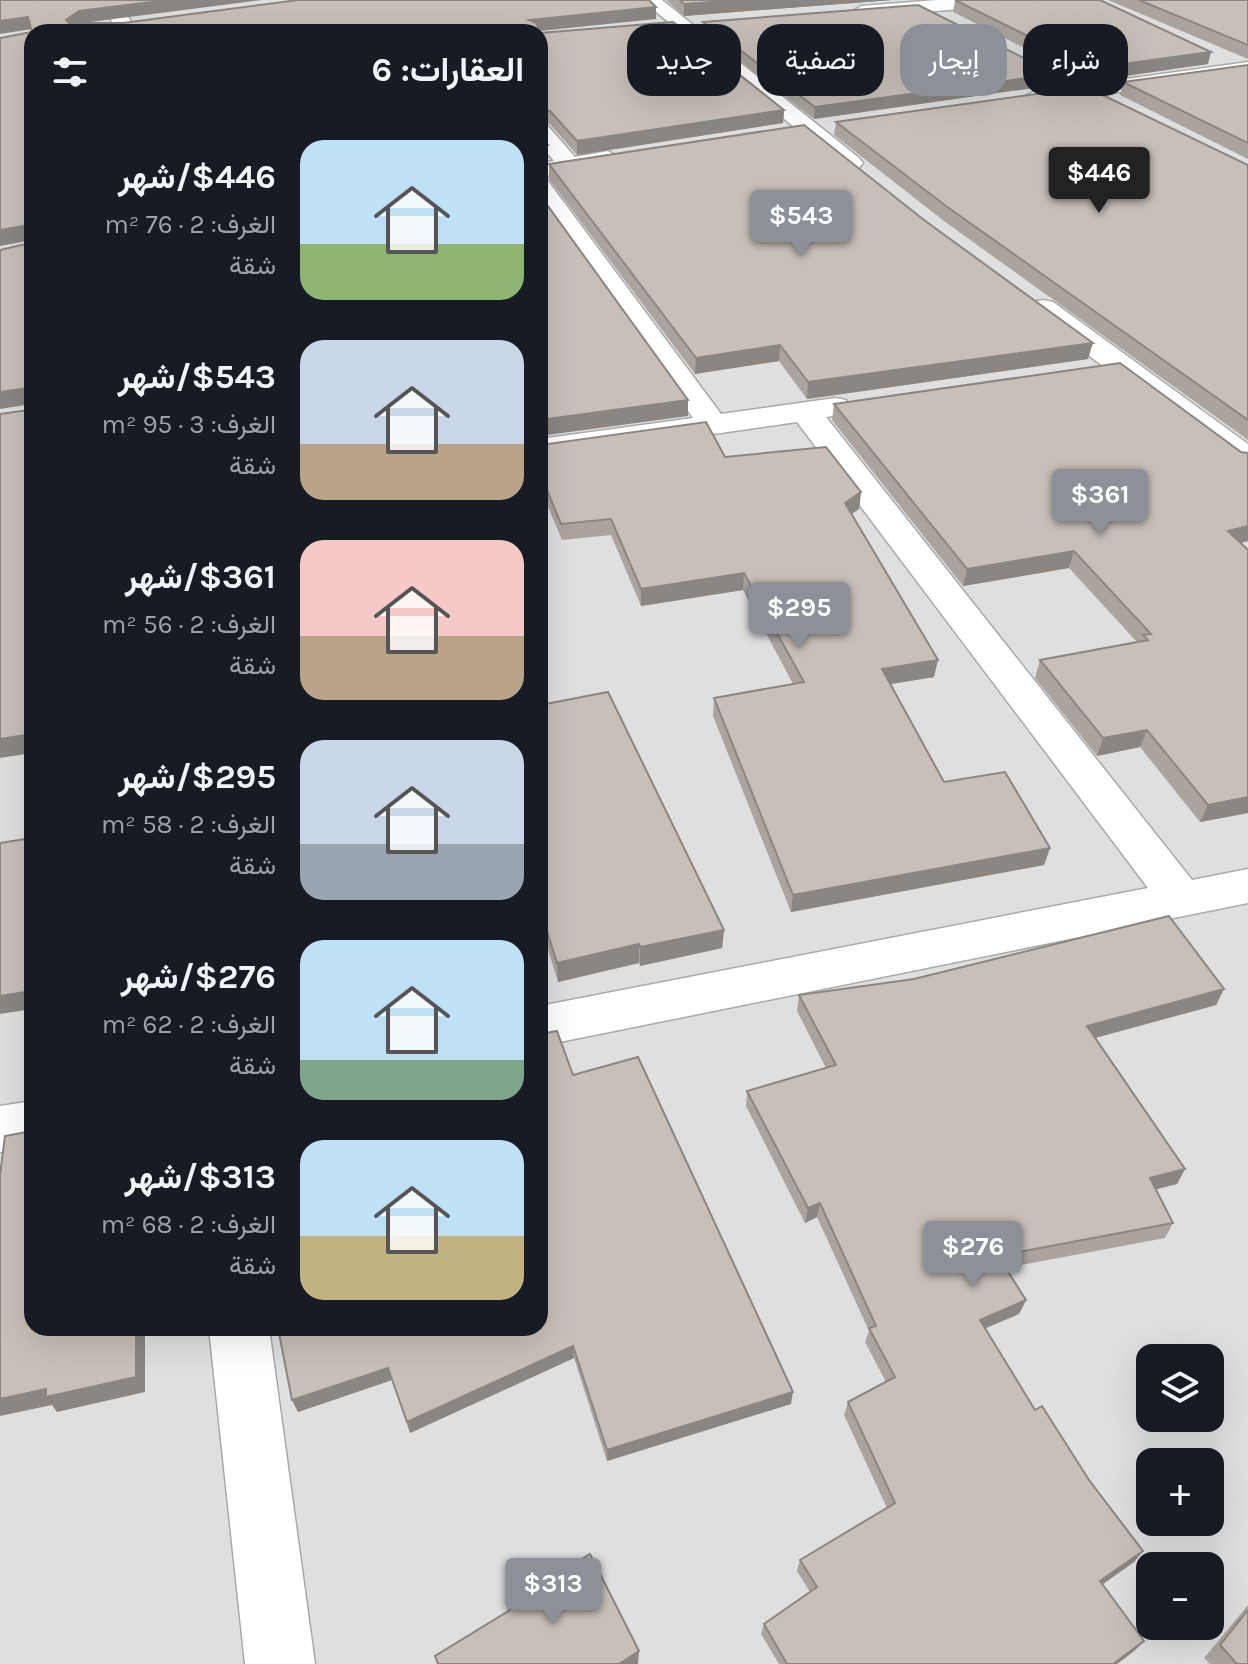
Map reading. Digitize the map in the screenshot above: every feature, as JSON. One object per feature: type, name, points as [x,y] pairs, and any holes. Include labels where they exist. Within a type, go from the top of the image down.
[{"type":"street","points":[[108,0],[128,24]]},
{"type":"street","points":[[651,0],[677,24]]},
{"type":"street","points":[[845,13],[1002,0]]},
{"type":"street","points":[[921,7],[954,24]]},
{"type":"street","points":[[1212,56],[1245,70]]},
{"type":"street","points":[[1128,85],[1245,70]]},
{"type":"street","points":[[741,76],[875,183]]},
{"type":"street","points":[[1008,101],[1043,96]]},
{"type":"street","points":[[1097,96],[1126,111]]},
{"type":"street","points":[[777,133],[838,124]]},
{"type":"street","points":[[548,140],[569,164]]},
{"type":"street","points":[[548,168],[628,155]]},
{"type":"street","points":[[548,197],[713,424]]},
{"type":"street","points":[[1022,293],[1248,459]]},
{"type":"street","points":[[1078,373],[1124,366]]},
{"type":"street","points":[[548,448],[866,402]]},
{"type":"street","points":[[805,411],[1183,901]]},
{"type":"street","points":[[548,1024],[734,985],[1183,901],[1248,886]]},
{"type":"street","points":[[0,1129],[24,1125]]},
{"type":"street","points":[[240,1336],[280,1664]]},
{"type":"shaded area","points":[[0,0],[1248,0],[1248,1664],[0,1664]]},
{"type":"building","points":[[0,0],[168,0],[79,11],[66,20],[69,23],[123,23],[298,0],[649,0],[656,7],[529,20],[536,24],[30,24],[28,17],[0,21]]},
{"type":"building","points":[[680,0],[739,0],[684,4]]},
{"type":"building","points":[[955,0],[1100,0],[1211,52],[1128,63],[1128,24],[1023,24],[1023,34]]},
{"type":"building","points":[[1139,0],[1248,0],[1248,45]]},
{"type":"building","points":[[918,5],[956,24],[900,24],[900,95],[815,107],[801,96],[884,96],[884,24],[757,24],[757,63],[741,51],[741,24],[703,22]]},
{"type":"building","points":[[627,26],[627,96],[741,96],[741,76],[757,89],[757,96],[766,96],[784,110],[577,141],[548,111],[548,32]]},
{"type":"building","points":[[24,34],[24,226],[0,230],[0,38]]},
{"type":"building","points":[[1007,50],[1023,58],[1023,79],[1007,81]]},
{"type":"building","points":[[1248,65],[1248,143],[1128,84],[1128,81]]},
{"type":"building","points":[[1023,96],[1105,96],[1248,165],[1248,420],[946,206],[836,122]]},
{"type":"building","points":[[804,125],[924,220],[1093,343],[808,382],[780,345],[696,358],[549,164]]},
{"type":"building","points":[[548,206],[688,400],[548,419]]},
{"type":"building","points":[[24,244],[24,389],[0,392],[0,250]]},
{"type":"building","points":[[1120,363],[1241,452],[1248,453],[1248,526],[1228,531],[1248,550],[1248,797],[1208,805],[1147,730],[1103,738],[1040,660],[1148,640],[1143,635],[1151,634],[1074,551],[967,569],[834,404]]},
{"type":"building","points":[[24,411],[24,735],[0,739],[0,414]]},
{"type":"building","points":[[706,422],[725,457],[826,447],[861,492],[845,503],[938,660],[882,669],[944,782],[1005,772],[1050,848],[793,895],[714,698],[804,682],[744,573],[641,589],[611,519],[561,524],[548,492],[548,444]]},
{"type":"building","points":[[608,692],[724,930],[640,947],[639,944],[557,963],[548,934],[548,703]]},
{"type":"building","points":[[24,839],[24,992],[0,996],[0,843]]},
{"type":"building","points":[[1169,916],[1224,989],[1087,1026],[1185,1169],[1150,1178],[1173,1223],[998,1256],[1026,1300],[980,1320],[1035,1410],[1042,1406],[1089,1480],[1143,1551],[1136,1552],[1136,1556],[1100,1581],[1136,1630],[1136,1640],[1144,1641],[1113,1664],[787,1664],[764,1624],[817,1587],[800,1560],[895,1503],[848,1402],[895,1377],[869,1328],[876,1326],[820,1203],[808,1208],[747,1091],[836,1065],[799,995],[914,979]]},
{"type":"building","points":[[557,1031],[573,1075],[638,1057],[793,1392],[607,1450],[573,1346],[407,1422],[388,1368],[292,1400],[280,1336],[548,1336],[548,1033]]},
{"type":"building","points":[[24,1132],[24,1336],[136,1336],[136,1377],[46,1397],[46,1389],[0,1399],[0,1175],[5,1136]]},
{"type":"building","points":[[590,1554],[639,1651],[619,1664],[438,1664],[435,1656],[510,1610],[507,1604]]},
{"type":"building","points":[[1248,1610],[1248,1664],[1237,1664],[1220,1645]]}]
